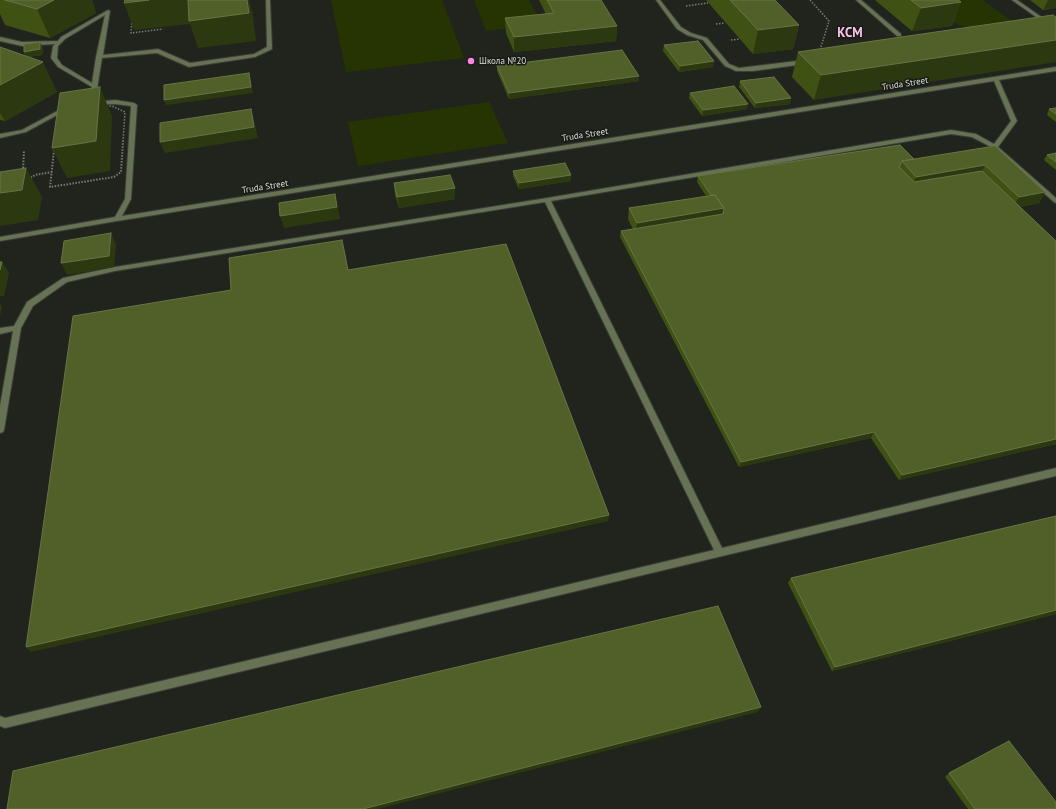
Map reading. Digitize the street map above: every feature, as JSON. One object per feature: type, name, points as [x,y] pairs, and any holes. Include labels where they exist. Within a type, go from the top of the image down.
[{"type":"lane","points":[[99,57],[158,51],[189,65],[255,55],[270,48],[268,0]]},
{"type":"lane","points":[[658,0],[681,30],[705,39],[727,64],[738,70],[816,60]]},
{"type":"lane","points":[[858,0],[899,35]]},
{"type":"lane","points":[[1014,0],[1050,24],[1042,26]]},
{"type":"lane","points":[[94,86],[60,66],[54,58],[56,46],[63,38],[108,11],[91,104],[115,102],[134,105],[128,199],[117,219]]},
{"type":"lane","points":[[0,39],[22,44],[59,42]]},
{"type":"lane","name":"Truda Street","points":[[0,239],[1056,69]]},
{"type":"lane","points":[[995,147],[1014,122],[996,79]]},
{"type":"lane","points":[[0,135],[24,131],[68,108],[75,106]]},
{"type":"lane","points":[[0,430],[17,328],[30,304],[65,280],[115,269],[547,200],[951,132],[974,135],[995,147],[1056,201]]},
{"type":"lane","points":[[547,200],[720,552]]},
{"type":"lane","points":[[0,331],[17,328]]},
{"type":"lane","points":[[0,721],[5,723],[1056,472]]},
{"type":"path","points":[[810,0],[829,21],[816,60]]},
{"type":"path","points":[[132,18],[130,33],[164,29]]},
{"type":"path","points":[[112,106],[125,112],[121,172],[114,177],[50,187],[52,172],[57,119],[71,111],[92,108],[112,106]]},
{"type":"path","points":[[23,182],[36,175],[52,172]]},
{"type":"green space","points":[[331,0],[442,0],[464,58],[346,72]]},
{"type":"green space","points":[[474,0],[529,0],[542,24],[486,31]]},
{"type":"green space","points":[[926,0],[982,0],[1017,25],[983,31],[958,25]]},
{"type":"green space","points":[[489,102],[508,143],[358,166],[348,122]]},
{"type":"building","points":[[5,0],[54,0],[37,9]]},
{"type":"building","points":[[125,0],[149,0],[124,3]]},
{"type":"building","points":[[188,0],[247,0],[249,13],[189,21]]},
{"type":"building","points":[[547,0],[601,0],[617,26],[514,37],[505,18],[554,13]]},
{"type":"building","points":[[730,0],[775,0],[799,25],[758,30]]},
{"type":"building","points":[[911,0],[958,0],[961,2],[921,8]]},
{"type":"building","points":[[1053,15],[1056,17],[1056,40],[821,75],[798,52]]},
{"type":"building","points":[[698,41],[714,61],[680,66],[664,45]]},
{"type":"building","points":[[40,42],[40,49],[24,52],[24,44]]},
{"type":"building","points":[[0,47],[43,62],[0,85]]},
{"type":"building","points":[[622,50],[639,76],[509,93],[497,66]]},
{"type":"building","points":[[249,73],[251,87],[164,100],[164,85]]},
{"type":"building","points":[[774,77],[791,98],[756,103],[740,81]]},
{"type":"building","points":[[734,86],[748,104],[703,110],[690,93]]},
{"type":"building","points":[[100,87],[96,141],[52,148],[60,93]]},
{"type":"building","points":[[1056,108],[1056,114],[1049,109]]},
{"type":"building","points":[[251,109],[254,127],[160,142],[160,123]]},
{"type":"building","points":[[900,145],[914,159],[902,161],[899,167],[914,182],[982,171],[1056,241],[1056,439],[902,475],[874,432],[741,462],[621,231],[723,214],[724,208],[715,195],[711,195],[698,176]]},
{"type":"building","points":[[995,146],[1045,192],[1019,197],[985,165],[916,177],[902,161]]},
{"type":"building","points":[[1056,153],[1056,162],[1047,155]]},
{"type":"building","points":[[565,163],[571,175],[519,183],[513,171]]},
{"type":"building","points":[[26,168],[22,190],[0,193],[0,172]]},
{"type":"building","points":[[450,175],[455,188],[397,197],[394,183]]},
{"type":"building","points":[[335,194],[337,207],[280,216],[279,203]]},
{"type":"building","points":[[715,195],[724,208],[637,223],[629,208]]},
{"type":"building","points":[[111,233],[109,256],[61,263],[64,241]]},
{"type":"building","points":[[342,240],[348,270],[506,244],[609,515],[26,647],[73,316],[231,290],[229,258]]},
{"type":"building","points":[[1056,516],[1056,610],[835,667],[791,578]]},
{"type":"building","points":[[718,606],[761,707],[363,809],[7,809],[13,771]]},
{"type":"building","points":[[1009,741],[1056,802],[1056,809],[975,809],[949,773]]},
{"type":"place","name":"Школа №20","points":[[471,61]]},
{"type":"district","name":"КСМ","points":[[850,33]]}]
